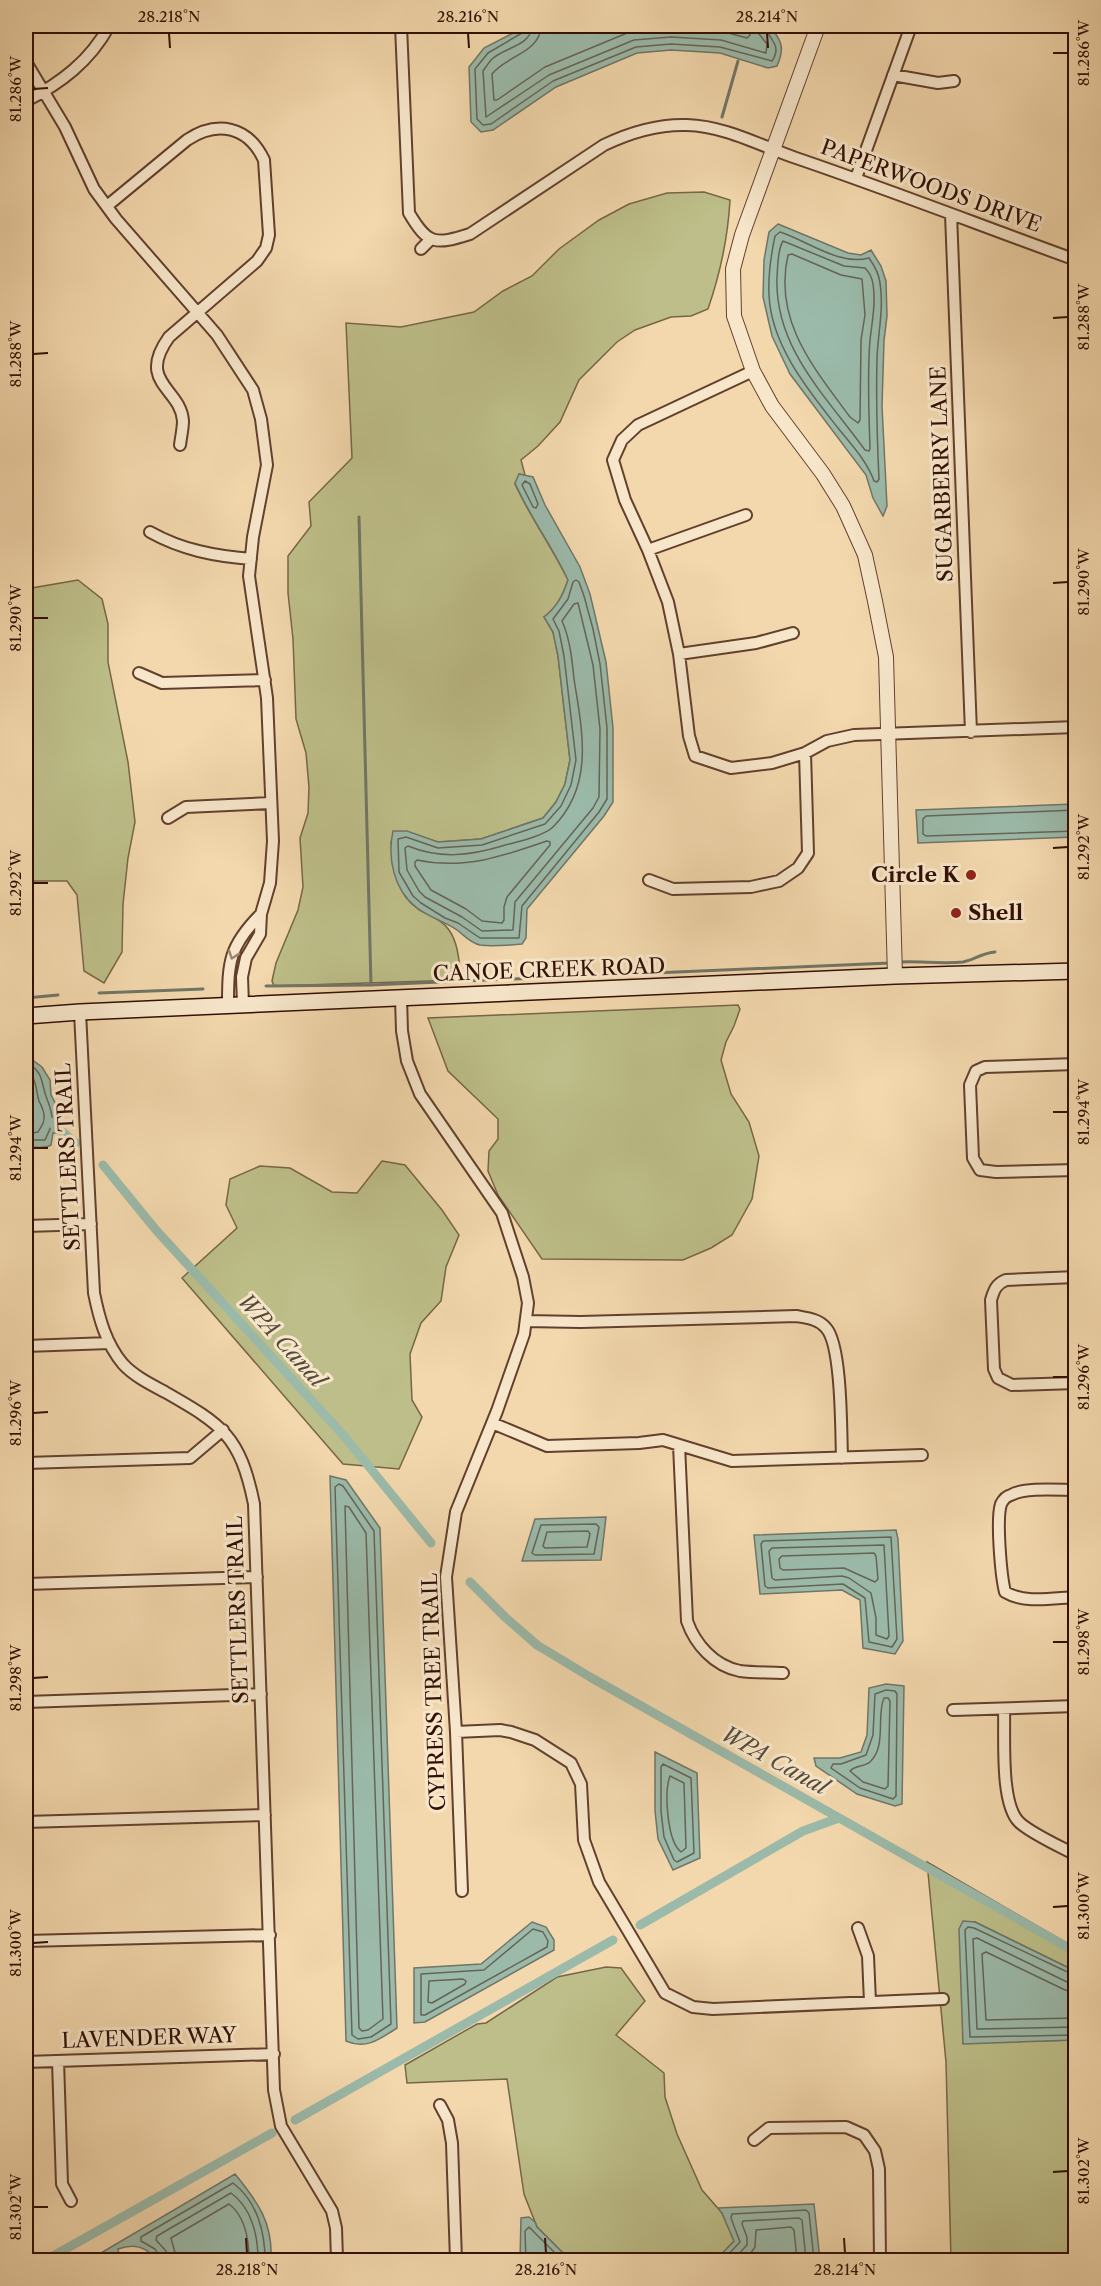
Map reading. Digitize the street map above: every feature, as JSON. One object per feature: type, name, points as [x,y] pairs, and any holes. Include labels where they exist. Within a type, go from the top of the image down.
[{"type":"main road","name":"CANOE CREEK ROAD","points":[[26,1016],[895,976],[1076,971]]},
{"type":"street","points":[[26,101],[58,82],[80,64],[99,44],[108,26]]},
{"type":"street","points":[[401,26],[409,213],[421,234],[430,240],[421,249]]},
{"type":"street","points":[[818,26],[742,235],[733,269],[734,316],[753,371],[772,406],[823,474],[843,506],[865,555],[886,657],[895,976]]},
{"type":"street","points":[[856,178],[911,26]]},
{"type":"street","points":[[26,62],[65,127],[94,189],[217,335],[253,390],[261,419],[267,465],[253,537],[249,576],[265,680],[273,841],[270,883],[261,914],[260,934],[246,958],[235,1005]]},
{"type":"street","points":[[893,75],[938,83],[954,81]]},
{"type":"street","name":"PAPERWOODS DRIVE","points":[[430,240],[450,241],[470,234],[604,145],[627,134],[667,125],[706,127],[772,148],[1076,260]]},
{"type":"street","points":[[107,206],[200,132],[210,128],[224,127],[244,134],[260,150],[264,160],[269,235],[266,248],[257,261],[170,336],[161,348],[158,375],[162,387],[179,408],[183,420],[180,445]]},
{"type":"street","name":"SUGARBERRY LANE","points":[[951,214],[971,732]]},
{"type":"street","points":[[753,371],[638,425],[622,440],[614,460],[625,500],[668,602],[679,654],[689,736],[694,756],[731,768],[772,763],[805,753],[836,739],[854,735],[1076,727]]},
{"type":"street","points":[[648,550],[746,515]]},
{"type":"street","points":[[150,532],[168,542],[211,556],[251,559]]},
{"type":"street","points":[[679,654],[756,643],[793,633]]},
{"type":"street","points":[[138,673],[162,682],[265,680]]},
{"type":"street","points":[[649,880],[673,889],[751,888],[779,881],[798,868],[808,853],[805,753]]},
{"type":"street","points":[[168,818],[186,807],[271,803]]},
{"type":"street","name":"CYPRESS TREE TRAIL","points":[[401,998],[402,1031],[407,1061],[415,1083],[420,1094],[502,1213],[524,1277],[528,1303],[524,1334],[492,1423],[456,1512],[446,1577],[456,1732],[462,1891]]},
{"type":"street","name":"SETTLERS TRAIL","points":[[80,1012],[94,1293],[100,1322],[109,1343],[123,1365],[143,1380],[202,1413],[223,1430],[237,1447],[248,1473],[254,1504],[274,2090],[281,2127],[332,2211],[336,2228],[337,2260]]},
{"type":"street","points":[[1076,1064],[985,1067],[976,1071],[970,1085],[973,1158],[980,1170],[996,1172],[1076,1170]]},
{"type":"street","points":[[26,1226],[91,1224]]},
{"type":"street","points":[[1076,1277],[1006,1280],[999,1283],[991,1300],[994,1369],[998,1378],[1012,1385],[1076,1383]]},
{"type":"street","points":[[526,1320],[581,1322],[796,1316],[815,1320],[827,1328],[833,1339],[837,1364],[842,1458]]},
{"type":"street","points":[[26,1346],[109,1343]]},
{"type":"street","points":[[492,1423],[547,1446],[663,1440],[732,1461],[922,1455]]},
{"type":"street","points":[[26,1463],[190,1458],[223,1430]]},
{"type":"street","points":[[679,1444],[687,1621],[692,1635],[705,1652],[738,1671],[783,1673]]},
{"type":"street","points":[[1076,1490],[1020,1491],[1010,1495],[1002,1502],[999,1514],[1002,1581],[1005,1592],[1015,1598],[1024,1599],[1076,1597]]},
{"type":"street","points":[[26,1584],[257,1577]]},
{"type":"street","points":[[26,1702],[261,1694]]},
{"type":"street","points":[[953,1710],[1076,1706]]},
{"type":"street","points":[[1004,1709],[1007,1796],[1011,1812],[1020,1824],[1076,1855]]},
{"type":"street","points":[[456,1732],[500,1730],[511,1732],[535,1740],[571,1764],[581,1784],[584,1840],[599,1882],[665,1993],[693,2007],[713,2009],[943,1999]]},
{"type":"street","points":[[26,1822],[265,1815]]},
{"type":"street","points":[[858,1928],[868,1956],[870,2002]]},
{"type":"street","points":[[26,1941],[270,1935]]},
{"type":"street","name":"LAVENDER WAY","points":[[26,2062],[274,2054]]},
{"type":"street","points":[[58,2061],[62,2184],[71,2201]]},
{"type":"street","points":[[440,2105],[448,2120],[452,2143],[456,2260]]},
{"type":"street","points":[[754,2140],[770,2128],[846,2127],[864,2135],[875,2151],[879,2169],[880,2260]]},
{"type":"green space","points":[[704,192],[730,200],[723,255],[708,309],[691,316],[671,317],[635,330],[617,342],[579,380],[560,422],[538,446],[521,460],[525,475],[519,474],[515,484],[568,580],[559,600],[544,617],[553,632],[558,656],[570,760],[565,784],[556,802],[543,818],[481,839],[438,842],[424,838],[391,842],[394,870],[405,896],[418,909],[443,923],[455,941],[460,980],[274,986],[272,981],[276,963],[298,910],[303,887],[300,838],[308,813],[309,787],[306,753],[296,719],[293,639],[288,593],[288,556],[311,526],[309,502],[352,458],[346,323],[401,327],[474,312],[503,291],[532,276],[559,249],[599,220],[629,204],[667,193]]},
{"type":"green space","points":[[78,580],[102,599],[108,624],[108,662],[128,762],[135,822],[123,904],[122,952],[104,983],[84,971],[77,895],[67,881],[26,881],[26,589]]},
{"type":"green space","points":[[738,1005],[740,1009],[721,1060],[731,1094],[749,1122],[759,1156],[752,1199],[732,1235],[711,1248],[683,1260],[542,1259],[498,1195],[488,1171],[489,1151],[498,1139],[498,1119],[448,1071],[428,1018]]},
{"type":"green space","points":[[382,1161],[405,1165],[442,1210],[459,1235],[446,1267],[441,1301],[421,1323],[410,1354],[412,1400],[422,1417],[399,1469],[343,1464],[182,1278],[237,1228],[226,1205],[230,1179],[260,1166],[290,1168],[332,1192],[357,1193]]},
{"type":"green space","points":[[927,1862],[1075,1948],[1075,1971],[975,1922],[963,2043],[1075,2040],[1075,2259],[951,2260],[946,2062]]},
{"type":"green space","points":[[606,1967],[621,1968],[645,2001],[616,2035],[664,2073],[665,2097],[677,2134],[702,2190],[722,2213],[734,2241],[716,2260],[570,2260],[537,2227],[524,2194],[507,2079],[407,2083],[405,2065],[477,2024],[486,2023],[557,1977]]},
{"type":"water","points":[[527,26],[769,26],[781,44],[781,54],[777,66],[768,68],[720,53],[671,50],[637,53],[556,87],[493,130],[481,132],[471,122],[469,67],[484,48]]},
{"type":"water","points":[[778,224],[848,253],[861,255],[871,250],[881,266],[886,281],[887,316],[882,406],[887,506],[883,516],[873,498],[866,475],[790,374],[772,336],[763,297],[764,260],[769,232]]},
{"type":"water","points":[[519,474],[533,477],[545,505],[580,567],[590,594],[606,662],[613,728],[613,802],[527,909],[526,938],[522,944],[485,946],[473,943],[408,900],[397,883],[394,873],[391,841],[393,831],[407,831],[438,842],[481,839],[543,818],[556,802],[565,784],[570,760],[558,656],[553,632],[544,617],[559,600],[568,580],[515,483]]},
{"type":"water","points":[[1075,804],[1075,837],[918,843],[916,810]]},
{"type":"water","points":[[26,1058],[42,1067],[50,1080],[51,1095],[58,1108],[58,1133],[53,1133],[51,1145],[45,1147],[26,1149]]},
{"type":"water","points":[[330,1476],[346,1480],[380,1528],[397,2028],[366,2044],[346,2041]]},
{"type":"water","points":[[606,1517],[601,1560],[522,1561],[535,1519]]},
{"type":"water","points":[[896,1530],[903,1641],[895,1654],[863,1648],[860,1600],[842,1590],[760,1594],[754,1535]]},
{"type":"water","points":[[886,1684],[904,1686],[902,1804],[895,1806],[857,1794],[816,1766],[814,1758],[840,1758],[861,1752],[867,1735],[869,1688]]},
{"type":"water","points":[[655,1752],[697,1773],[700,1858],[673,1870],[658,1839],[655,1811]]},
{"type":"water","points":[[963,1921],[975,1922],[1075,1971],[1075,2040],[963,2044],[959,1929]]},
{"type":"water","points":[[532,1922],[546,1927],[554,1940],[554,1950],[425,2022],[414,2023],[414,1968],[481,1964]]},
{"type":"water","points":[[235,2174],[251,2194],[267,2224],[271,2260],[156,2260],[144,2249],[129,2246],[118,2249],[120,2260],[89,2260]]},
{"type":"water","points":[[814,2204],[820,2260],[716,2260],[734,2241],[718,2208]]},
{"type":"water","points":[[529,2217],[570,2260],[520,2260],[521,2218]]},
{"type":"waterway","points":[[722,117],[738,61]]},
{"type":"waterway","points":[[266,986],[371,985],[359,517]]},
{"type":"waterway","points":[[900,962],[963,962],[995,952]]},
{"type":"waterway","points":[[371,985],[890,963]]},
{"type":"waterway","points":[[99,993],[203,989]]},
{"type":"waterway","points":[[26,998],[58,995]]},
{"type":"waterway","name":"WPA Canal","points":[[49,1121],[76,1143]]},
{"type":"waterway","name":"WPA Canal","points":[[103,1165],[156,1230],[344,1436],[431,1543]]},
{"type":"waterway","name":"WPA Canal","points":[[470,1582],[537,1645],[1076,1952]]},
{"type":"waterway","points":[[640,1925],[803,1831],[839,1818]]},
{"type":"waterway","points":[[295,2120],[613,1940]]},
{"type":"waterway","points":[[46,2260],[272,2133]]},
{"type":"place","name":"Circle K","points":[[971,875]]},
{"type":"place","name":"Shell","points":[[956,913]]}]
